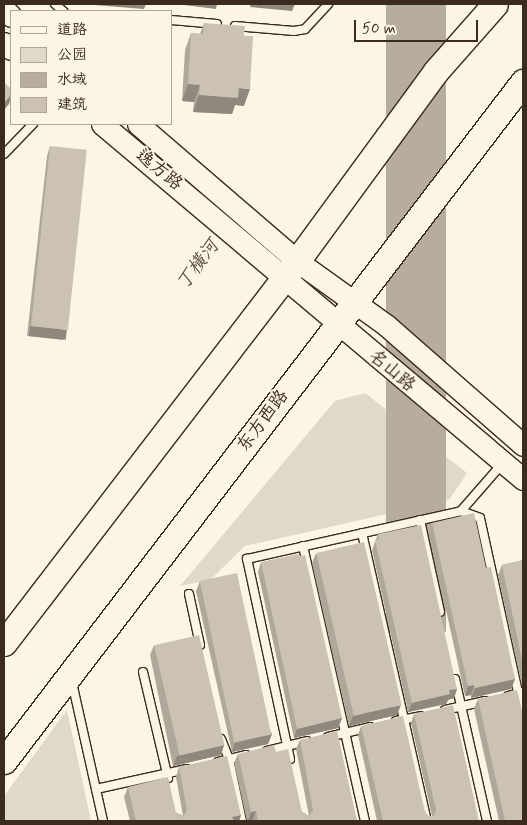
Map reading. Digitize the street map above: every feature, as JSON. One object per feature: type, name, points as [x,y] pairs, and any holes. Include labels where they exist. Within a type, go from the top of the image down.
[{"type":"main road","points":[[4,643],[290,269],[436,71],[495,4]]},
{"type":"main road","name":"东方西路","points":[[4,761],[352,303],[523,82]]},
{"type":"street","name":"逸方路","points":[[103,125],[222,209]]},
{"type":"street","name":"逸方路","points":[[139,125],[222,209]]},
{"type":"street","points":[[222,209],[290,269]]},
{"type":"street","name":"名山路","points":[[290,269],[352,303],[386,325],[523,446]]},
{"type":"street","name":"名山路","points":[[290,269],[337,323],[523,479]]},
{"type":"lane","points":[[172,20],[294,31],[305,29],[328,4]]},
{"type":"lane","points":[[4,154],[32,125]]},
{"type":"lane","points":[[461,511],[503,463]]},
{"type":"lane","points":[[291,765],[247,559],[461,511],[480,518],[521,693],[523,716]]},
{"type":"lane","points":[[420,520],[443,623]]},
{"type":"lane","points":[[362,533],[427,821]]},
{"type":"lane","points":[[303,546],[365,821]]},
{"type":"lane","points":[[188,594],[201,652]]},
{"type":"lane","points":[[453,669],[487,821]]},
{"type":"lane","points":[[143,672],[169,783]]},
{"type":"lane","points":[[71,674],[103,821]]},
{"type":"lane","points":[[387,723],[521,693]]},
{"type":"lane","points":[[211,763],[379,725]]},
{"type":"lane","points":[[218,730],[223,749],[229,759],[242,821]]},
{"type":"lane","points":[[96,789],[194,767]]},
{"type":"green space","points":[[365,393],[467,473],[449,500],[245,546],[210,580],[180,586],[335,401]]},
{"type":"green space","points":[[67,710],[91,821],[4,821],[4,796]]},
{"type":"water","points":[[386,4],[446,4],[446,632],[386,632]]},
{"type":"building","points":[[204,23],[245,26],[244,36],[253,36],[250,89],[239,88],[238,98],[199,95],[200,85],[188,84],[191,33],[203,34]]},
{"type":"building","points":[[4,82],[10,88],[10,95],[4,103]]},
{"type":"building","points":[[50,146],[87,150],[68,330],[31,326]]},
{"type":"building","points":[[474,513],[486,568],[491,567],[515,679],[475,688],[474,685],[468,686],[432,523]]},
{"type":"building","points":[[421,525],[457,689],[449,690],[450,694],[412,703],[375,540],[379,539],[378,534]]},
{"type":"building","points":[[364,542],[402,705],[354,716],[316,553]]},
{"type":"building","points":[[298,554],[299,556],[305,555],[342,718],[297,729],[261,562]]},
{"type":"building","points":[[523,560],[523,665],[502,565]]},
{"type":"building","points":[[237,573],[271,734],[234,742],[200,581]]},
{"type":"building","points":[[199,635],[224,745],[180,755],[154,645]]},
{"type":"building","points":[[517,690],[523,710],[523,821],[505,821],[478,699]]},
{"type":"building","points":[[453,705],[479,821],[383,821],[361,726],[403,716],[425,812],[428,816],[434,816],[436,810],[414,714]]},
{"type":"building","points":[[337,731],[357,821],[258,821],[256,811],[251,812],[238,754],[274,745],[276,752],[288,749],[302,812],[309,817],[313,810],[300,740]]},
{"type":"building","points":[[227,756],[241,815],[232,817],[234,821],[136,821],[128,787],[168,777],[176,813],[183,817],[187,810],[179,767]]},
{"type":"water label","name":"丁横河","points":[[198,265]]}]
